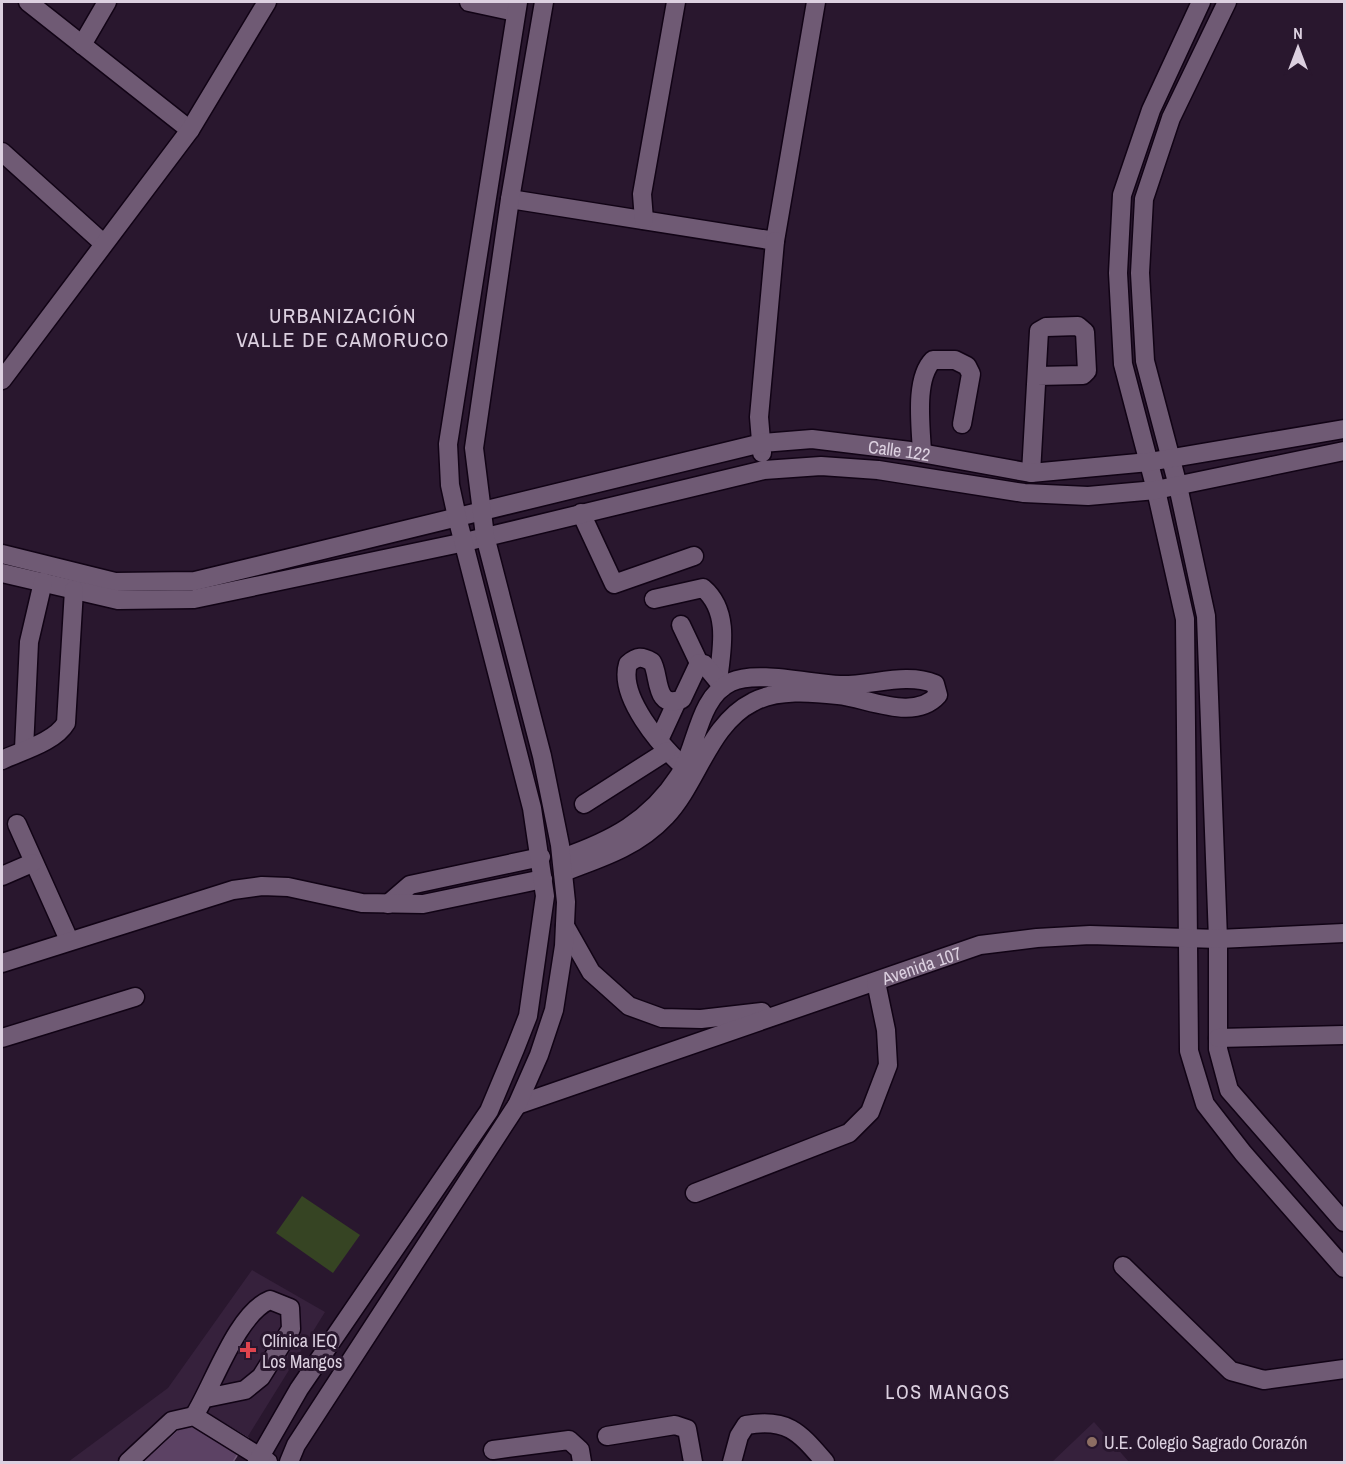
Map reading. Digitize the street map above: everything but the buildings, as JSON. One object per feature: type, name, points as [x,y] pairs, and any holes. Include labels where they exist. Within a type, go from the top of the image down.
[{"type":"street","points":[[28,2],[190,130]]},
{"type":"street","points":[[82,45],[108,2]]},
{"type":"street","points":[[2,381],[190,130],[267,2]]},
{"type":"street","points":[[194,1416],[262,1460],[299,1389],[489,1111],[528,1016],[545,896],[541,857],[532,808],[450,484],[447,444],[517,7],[469,2]]},
{"type":"street","points":[[289,1462],[296,1445],[517,1105],[539,1055],[554,1010],[565,926],[566,902],[562,865],[542,756],[485,536],[474,448],[510,199],[544,2]]},
{"type":"street","points":[[644,220],[642,194],[676,2]]},
{"type":"street","points":[[764,470],[759,417],[775,241],[816,2]]},
{"type":"street","points":[[1201,2],[1151,111],[1122,195],[1118,273],[1123,364],[1156,490],[1185,618],[1189,1051],[1205,1104],[1244,1153],[1344,1268]]},
{"type":"street","points":[[1227,2],[1171,118],[1144,199],[1140,273],[1145,361],[1178,486],[1206,616],[1218,939],[1218,1049],[1229,1090],[1344,1222]]},
{"type":"street","points":[[3,157],[104,243]]},
{"type":"street","points":[[510,199],[775,241]]},
{"type":"street","points":[[480,238],[504,242]]},
{"type":"street","points":[[922,453],[921,398],[926,367],[933,360],[955,360],[967,366],[971,374],[962,424]]},
{"type":"street","points":[[1031,473],[1037,376]]},
{"type":"street","name":"Calle 122","points":[[2,554],[115,582],[195,581],[762,443],[812,439],[922,453],[1031,473],[1171,459],[1344,429]]},
{"type":"street","name":"Calle 122","points":[[2,573],[118,600],[194,599],[465,542],[764,470],[821,466],[878,470],[1035,493],[1088,496],[1156,490],[1344,451]]},
{"type":"street","points":[[581,513],[614,584],[694,556]]},
{"type":"street","points":[[24,750],[29,642],[43,582]]},
{"type":"street","points":[[562,865],[630,827],[657,805],[683,766],[704,714],[721,684],[722,620],[713,597],[703,588],[654,599]]},
{"type":"street","points":[[2,760],[62,730],[66,723],[75,590]]},
{"type":"street","points":[[681,625],[699,663],[704,664],[721,684]]},
{"type":"street","points":[[676,701],[666,699],[659,693],[652,662],[644,657],[635,658],[628,664],[628,679],[638,714],[663,746],[683,766]]},
{"type":"street","points":[[584,804],[663,746],[676,701],[686,694],[699,663]]},
{"type":"street","points":[[562,865],[621,852],[666,816],[690,783],[721,730],[737,712],[754,701],[775,694],[838,695],[893,707],[917,706],[932,702],[938,695],[935,684],[922,678],[843,685],[747,678],[721,684]]},
{"type":"street","points":[[878,703],[880,683]]},
{"type":"street","points":[[17,824],[32,862],[69,940]]},
{"type":"street","points":[[388,904],[410,885],[541,857]]},
{"type":"street","points":[[2,876],[32,862]]},
{"type":"street","points":[[2,963],[199,899],[252,887],[288,887],[362,903],[423,904],[543,879]]},
{"type":"street","points":[[565,926],[591,972],[629,1006],[662,1018],[701,1019],[797,1008]]},
{"type":"street","name":"Avenida 107","points":[[517,1105],[980,945],[1037,938],[1090,935],[1218,939],[1344,933]]},
{"type":"street","points":[[695,1193],[849,1133],[870,1112],[888,1065],[886,1030],[876,982]]},
{"type":"street","points":[[2,1038],[135,997]]},
{"type":"street","points":[[1218,1038],[1344,1035]]},
{"type":"street","points":[[1123,1266],[1231,1371],[1264,1380],[1344,1369]]},
{"type":"street","points":[[128,1462],[172,1421],[194,1416],[206,1398],[217,1370],[258,1305],[270,1300],[290,1308],[291,1329],[261,1377],[245,1390],[206,1398]]},
{"type":"street","points":[[732,1462],[746,1425],[768,1421],[795,1429],[825,1462]]},
{"type":"street","points":[[607,1436],[675,1425],[687,1429],[693,1462]]},
{"type":"street","points":[[493,1450],[569,1440],[580,1450],[582,1462]]},
{"type":"shaded area","name":"Clínica IEQ Los Mangos","points":[[252,1270],[325,1312],[232,1462],[68,1462],[168,1388]]},
{"type":"shaded area","name":"U.E. Colegio Sagrado Corazón","points":[[1094,1422],[1129,1462],[1052,1462]]},
{"type":"green space","points":[[302,1196],[360,1235],[333,1273],[276,1233]]},
{"type":"place","name":"Clínica IEQ Los Mangos","points":[[248,1350]]},
{"type":"place","name":"U.E. Colegio Sagrado Corazón","points":[[1092,1442]]},
{"type":"district","name":"URBANIZACIÓN VALLE DE CAMORUCO","points":[[343,327]]},
{"type":"district","name":"LOS MANGOS","points":[[948,1391]]}]
